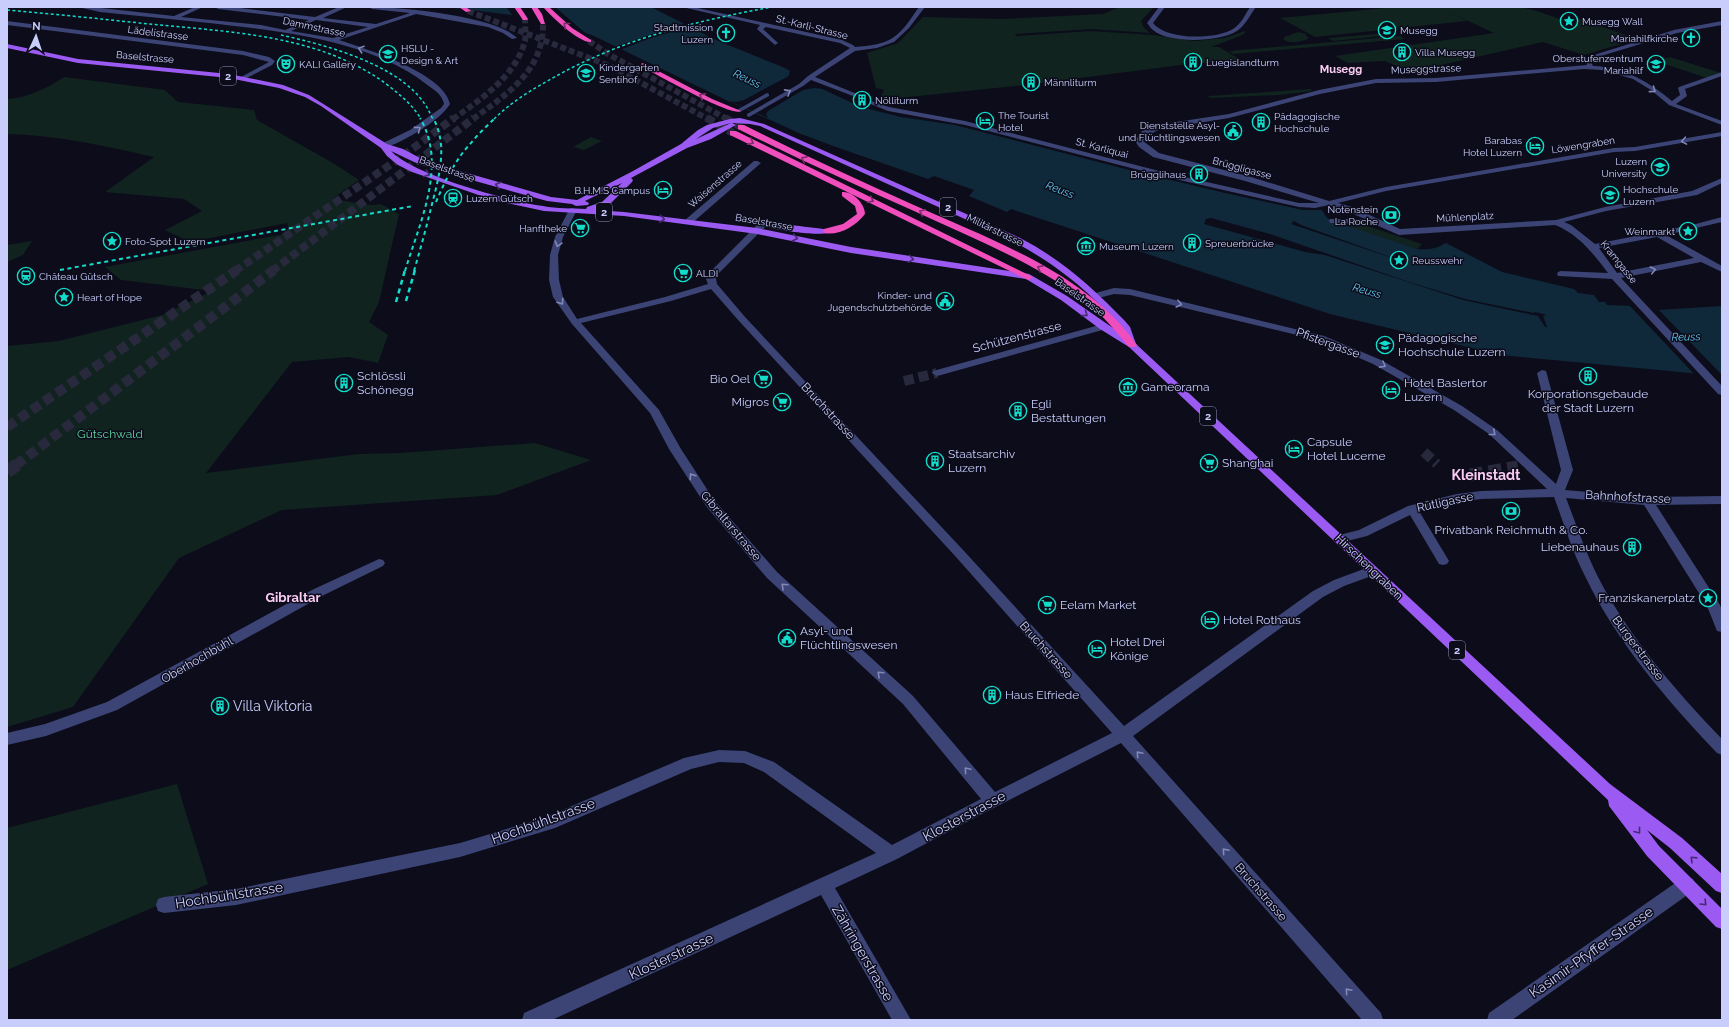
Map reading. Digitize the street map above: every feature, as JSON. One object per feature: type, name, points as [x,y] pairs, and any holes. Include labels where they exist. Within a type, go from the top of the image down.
[{"type":"highway","points":[[462,7],[468,11]]},
{"type":"highway","points":[[517,7],[525,20]]},
{"type":"highway","points":[[534,7],[543,23]]},
{"type":"highway","points":[[546,7],[570,29],[589,41]]},
{"type":"highway","points":[[643,65],[710,100],[741,109]]},
{"type":"highway","name":"2","points":[[740,124],[840,176],[1027,261],[1050,274],[1084,297],[1115,324],[1132,345]]},
{"type":"highway","points":[[733,133],[1029,277]]},
{"type":"highway","points":[[827,231],[850,225],[861,214],[858,203],[843,193],[833,182]]},
{"type":"main road","name":"Baselstrasse","points":[[7,46],[84,61],[243,78],[281,86],[307,96],[384,146],[400,151],[417,160],[446,170],[575,206],[688,222],[759,228],[827,231]]},
{"type":"main road","points":[[727,122],[741,109]]},
{"type":"main road","points":[[740,124],[751,113]]},
{"type":"main road","name":"2","points":[[751,113],[762,125]]},
{"type":"main road","name":"2","points":[[684,146],[695,134],[706,128],[727,122],[740,124]]},
{"type":"main road","name":"2","points":[[720,131],[727,122]]},
{"type":"main road","name":"2","points":[[575,206],[601,189],[636,173],[684,146],[740,124],[752,122],[762,125]]},
{"type":"main road","name":"Militärstrasse","points":[[762,125],[842,163],[932,200],[1031,247],[1062,267],[1095,296],[1125,327],[1132,345]]},
{"type":"main road","name":"Baselstrasse","points":[[384,146],[390,154],[402,163],[461,187],[544,209],[575,206]]},
{"type":"main road","name":"2","points":[[575,206],[595,208],[605,204],[636,173]]},
{"type":"main road","name":"Baselstrasse","points":[[605,204],[696,216],[759,228],[851,250],[1029,277],[1064,298],[1103,327],[1132,345]]},
{"type":"main road","name":"Hirschengraben","points":[[1132,345],[1605,789]]},
{"type":"main road","name":"2","points":[[1605,789],[1653,851],[1722,921]]},
{"type":"main road","name":"2","points":[[1605,789],[1676,843],[1722,885]]},
{"type":"street","name":"Dammstrasse","points":[[81,7],[288,30],[333,40],[383,57],[419,75],[442,93],[448,104],[444,109],[413,132],[384,146]]},
{"type":"street","points":[[175,18],[200,7]]},
{"type":"street","points":[[218,7],[377,26]]},
{"type":"street","points":[[288,30],[344,7]]},
{"type":"street","points":[[372,7],[473,22],[509,33],[514,38]]},
{"type":"street","name":"St.-Karli-Strasse","points":[[685,7],[842,42],[851,46],[853,49]]},
{"type":"street","points":[[751,113],[801,85],[807,78],[853,49],[877,46],[892,41],[907,27],[922,7]]},
{"type":"street","points":[[1162,7],[1150,23],[1151,26],[1160,33],[1192,38],[1214,37],[1229,34],[1241,25],[1253,7]]},
{"type":"street","points":[[333,40],[418,13]]},
{"type":"street","name":"Lädelistrasse","points":[[7,23],[243,53],[267,58],[272,61],[270,64],[243,78]]},
{"type":"street","points":[[1722,23],[1676,32],[1599,55],[1588,61],[1591,67],[1614,71],[1635,78],[1671,104],[1683,110],[1722,123]]},
{"type":"street","points":[[1714,24],[1722,26]]},
{"type":"street","name":"St.-Karli-Strasse","points":[[764,25],[760,29],[774,43]]},
{"type":"street","name":"Museggstrasse","points":[[1149,152],[1142,145],[1140,139],[1150,130],[1159,127],[1229,116],[1311,94],[1361,84],[1389,80],[1436,80],[1591,67]]},
{"type":"street","points":[[1671,104],[1684,96],[1681,88],[1722,74]]},
{"type":"street","points":[[792,81],[807,78],[855,95]]},
{"type":"street","points":[[741,109],[771,93]]},
{"type":"street","name":"St. Karliquai","points":[[871,103],[893,111],[965,123],[1166,175],[1299,205],[1315,206],[1330,203]]},
{"type":"street","name":"Löwengraben","points":[[1330,203],[1386,189],[1614,150],[1642,148],[1722,134]]},
{"type":"street","name":"Brüggligasse","points":[[1149,152],[1167,159],[1248,179],[1330,203]]},
{"type":"street","name":"Waisenstrasse","points":[[688,222],[757,163]]},
{"type":"street","name":"Mühlenplatz","points":[[1330,203],[1349,209],[1399,232],[1556,222],[1605,209],[1694,193],[1721,182]]},
{"type":"street","name":"Gibraltarstrasse","points":[[575,206],[559,237],[554,255],[554,280],[558,297],[575,322],[655,412],[675,449],[710,503],[772,575],[908,700],[992,800]]},
{"type":"street","points":[[1593,247],[1722,219]]},
{"type":"street","name":"Mühlenplatz","points":[[1333,221],[1377,222]]},
{"type":"street","name":"Kramgasse","points":[[1556,222],[1568,227],[1593,247],[1615,276],[1709,376],[1722,392]]},
{"type":"street","points":[[575,322],[682,296],[713,285],[711,278],[713,274],[759,228]]},
{"type":"street","points":[[1658,234],[1702,260],[1722,269]]},
{"type":"street","points":[[1560,274],[1615,276],[1702,260]]},
{"type":"street","name":"Bruchstrasse","points":[[713,285],[742,319],[960,554],[1123,735],[1374,1020]]},
{"type":"street","name":"Pfistergasse","points":[[1095,296],[1114,291],[1130,292],[1292,330],[1321,338],[1347,348],[1377,362],[1458,408],[1493,432],[1558,493]]},
{"type":"street","name":"Schützenstrasse","points":[[937,373],[1103,327]]},
{"type":"street","points":[[1542,372],[1567,470],[1558,493]]},
{"type":"street","points":[[1518,467],[1530,467]]},
{"type":"street","name":"Rütligasse","points":[[1339,539],[1363,533],[1412,509],[1457,498],[1482,495],[1558,493]]},
{"type":"street","name":"Bahnhofstrasse","points":[[1558,493],[1648,501],[1722,500]]},
{"type":"street","name":"Burgerstrasse","points":[[1558,493],[1591,576],[1609,610],[1685,711],[1722,749]]},
{"type":"street","points":[[1648,501],[1718,603],[1722,627]]},
{"type":"street","points":[[1412,509],[1443,561]]},
{"type":"street","name":"Oberhochbühl","points":[[7,739],[46,730],[112,706],[145,690],[319,592],[379,563]]},
{"type":"street","name":"Klosterstrasse","points":[[531,1020],[825,886],[891,854],[992,800],[1123,735],[1318,594],[1339,582],[1372,571]]},
{"type":"street","name":"Hochbühlstrasse","points":[[164,905],[236,897],[460,850],[549,823],[690,763],[719,756],[745,757],[769,767],[891,854]]},
{"type":"street","name":"Kasimir-Pfyffer-Strasse","points":[[1496,1020],[1687,885]]},
{"type":"street","name":"Zähringerstrasse","points":[[825,886],[902,1020]]},
{"type":"green space","points":[[1120,7],[1154,7],[1141,21],[1144,28],[1150,33],[1091,29],[1015,34],[1016,36],[1091,31],[1153,35],[1195,41],[1225,38],[1245,31],[1245,33],[1240,36],[1211,47],[1219,47],[1241,60],[1203,63],[1197,59],[1185,61],[1189,64],[1041,83],[1037,80],[1023,81],[1026,85],[879,100],[884,90],[876,88],[867,53],[898,43],[923,17],[1002,19],[1103,14]]},
{"type":"green space","points":[[1396,7],[1521,7],[1565,21],[1580,19],[1637,39],[1584,55],[1543,42],[1410,72],[1385,61],[1348,63],[1335,56],[1494,33],[1449,12],[1467,21],[1315,37],[1280,18]]},
{"type":"green space","points":[[1298,32],[1306,34],[1309,38],[1304,41],[1297,42],[1284,40],[1284,37]]},
{"type":"green space","points":[[1388,33],[1392,35],[1333,41],[1328,38]]},
{"type":"green space","points":[[1400,36],[1405,39],[1233,54],[1229,51]]},
{"type":"green space","points":[[1670,57],[1721,73],[1707,78],[1656,61]]},
{"type":"green space","name":"Gütschwald","points":[[64,77],[165,90],[178,102],[254,110],[257,120],[333,163],[359,180],[332,199],[371,205],[381,204],[399,214],[379,302],[369,322],[388,335],[378,363],[349,357],[292,362],[206,473],[359,454],[400,453],[535,443],[591,460],[497,495],[282,510],[179,558],[73,707],[7,727],[7,346],[59,341],[162,315],[212,291],[121,280],[105,267],[290,233],[287,223],[190,242],[165,230],[202,211],[184,199],[105,192],[154,157],[99,145],[44,136],[7,134],[7,99],[22,97],[37,92]]},
{"type":"green space","points":[[1311,89],[1312,91],[1280,95],[1210,98],[1208,96]]},
{"type":"green space","points":[[591,137],[602,141],[584,150],[573,147]]},
{"type":"green space","points":[[1355,222],[1422,244],[1417,249],[1348,227]]},
{"type":"green space","points":[[32,241],[23,255],[7,262],[7,245]]},
{"type":"green space","points":[[177,784],[208,884],[7,970],[7,828]]},
{"type":"water","name":"Reuss","points":[[446,7],[651,7],[716,40],[785,68],[816,86],[861,107],[901,117],[955,125],[1225,193],[1303,210],[1322,210],[1327,218],[1333,221],[1417,249],[1432,249],[1446,243],[1502,272],[1574,289],[1578,293],[1594,295],[1599,302],[1605,302],[1607,305],[1634,306],[1658,310],[1722,306],[1722,376],[1501,355],[1330,314],[1011,209],[1007,212],[969,196],[974,190],[934,176],[928,179],[801,134],[728,101],[594,36],[566,26],[528,17]],"holes":[[[1211,218],[1270,234],[1409,282],[1465,299],[1547,315],[1543,316],[1547,327],[1545,327],[1538,316],[1463,300],[1325,255],[1305,252],[1204,224],[1206,219]],[[1294,221],[1301,225],[1407,263],[1291,224]]]},
{"type":"pier","points":[[506,7],[555,7],[590,37],[566,28],[514,17]]},
{"type":"pier","points":[[686,23],[691,26],[648,39],[620,50],[614,47]]},
{"type":"pier","points":[[790,70],[825,89],[814,88],[803,90],[768,111],[766,114],[768,118],[729,101],[736,102],[744,100],[787,77]]},
{"type":"pier","points":[[1629,305],[1656,307],[1722,375],[1722,377],[1695,375]]},
{"type":"tunnel","points":[[468,11],[525,33]]},
{"type":"tunnel","points":[[525,19],[525,33]]},
{"type":"tunnel","points":[[542,40],[543,23]]},
{"type":"tunnel","points":[[453,119],[496,86],[505,76],[520,54],[525,41],[525,33]]},
{"type":"tunnel","points":[[525,33],[542,40]]},
{"type":"tunnel","points":[[473,119],[521,80],[537,55],[542,40]]},
{"type":"tunnel","points":[[542,40],[610,66],[708,119]]},
{"type":"tunnel","points":[[589,41],[608,54],[727,119]]},
{"type":"tunnel","points":[[855,95],[871,103]]},
{"type":"tunnel","points":[[235,271],[400,158],[454,118]]},
{"type":"tunnel","points":[[272,271],[474,118]]},
{"type":"tunnel","points":[[707,118],[733,133]]},
{"type":"tunnel","points":[[725,118],[741,127]]},
{"type":"tunnel","points":[[7,427],[237,270]]},
{"type":"tunnel","points":[[16,465],[274,270]]},
{"type":"tunnel","points":[[904,381],[937,373]]},
{"type":"tunnel","points":[[1424,452],[1437,464]]},
{"type":"tunnel","points":[[7,472],[18,464]]},
{"type":"tunnel","points":[[1470,475],[1518,467]]},
{"type":"railway","points":[[436,202],[455,164],[477,136],[500,113],[514,102],[551,79],[603,53],[658,34],[715,19],[772,7]]},
{"type":"railway","points":[[7,10],[241,33],[302,45],[331,54],[359,67],[385,83],[400,95],[421,119]]},
{"type":"railway","points":[[281,35],[319,44],[359,58],[379,67],[397,77],[412,89],[425,105],[433,119]]},
{"type":"railway","points":[[405,271],[423,214],[431,175],[431,155],[428,136],[420,118]]},
{"type":"railway","points":[[414,271],[437,186],[441,163],[440,140],[438,129],[433,118]]},
{"type":"railway","points":[[60,270],[413,206]]},
{"type":"railway","points":[[396,302],[405,270]]},
{"type":"railway","points":[[406,301],[415,270]]},
{"type":"place","name":"Musegg Wall","points":[[1569,21]]},
{"type":"place","name":"Musegg","points":[[1387,30]]},
{"type":"place","name":"Stadtmission Luzern","points":[[726,33]]},
{"type":"place","name":"Mariahilfkirche","points":[[1691,38]]},
{"type":"place","name":"Villa Musegg","points":[[1402,52]]},
{"type":"place","name":"HSLU - Design & Art","points":[[388,54]]},
{"type":"place","name":"Luegislandturm","points":[[1193,62]]},
{"type":"place","name":"KALI Gallery","points":[[286,64]]},
{"type":"place","name":"Oberstufenzentrum Mariahilf","points":[[1656,64]]},
{"type":"place","name":"Kindergarten Sentihof","points":[[586,73]]},
{"type":"place","name":"Männliturm","points":[[1031,82]]},
{"type":"place","name":"Nölliturm","points":[[862,100]]},
{"type":"place","name":"The Tourist Hotel","points":[[985,121]]},
{"type":"place","name":"Pädagogische Hochschule","points":[[1261,122]]},
{"type":"place","name":"Dienststelle Asyl- und Flüchtlingswesen","points":[[1233,131]]},
{"type":"place","name":"Barabas Hotel Luzern","points":[[1535,146]]},
{"type":"place","name":"Luzern University","points":[[1660,167]]},
{"type":"place","name":"Brügglihaus","points":[[1199,174]]},
{"type":"place","name":"B.H.M.S Campus","points":[[663,190]]},
{"type":"place","name":"Hochschule Luzern","points":[[1610,195]]},
{"type":"place","name":"Luzern Gütsch","points":[[453,198]]},
{"type":"place","name":"Notenstein La Roche","points":[[1391,215]]},
{"type":"place","name":"Hanftheke","points":[[580,228]]},
{"type":"place","name":"Weinmarkt","points":[[1688,231]]},
{"type":"place","name":"Foto-Spot Luzern","points":[[112,241]]},
{"type":"place","name":"Spreuerbrücke","points":[[1192,243]]},
{"type":"place","name":"Museum Luzern","points":[[1086,246]]},
{"type":"place","name":"Reusswehr","points":[[1399,260]]},
{"type":"place","name":"ALDI","points":[[683,273]]},
{"type":"place","name":"Château Gütsch","points":[[26,276]]},
{"type":"place","name":"Heart of Hope","points":[[64,297]]},
{"type":"place","name":"Kinder- und Jugendschutzbehörde","points":[[945,301]]},
{"type":"place","name":"Pädagogische Hochschule Luzern","points":[[1385,345]]},
{"type":"place","name":"Korporationsgebaude der Stadt Luzern","points":[[1588,376]]},
{"type":"place","name":"Bio Oel","points":[[763,379]]},
{"type":"place","name":"Schlössli Schönegg","points":[[344,383]]},
{"type":"place","name":"Gameorama","points":[[1128,387]]},
{"type":"place","name":"Hotel Baslertor Luzern","points":[[1391,390]]},
{"type":"place","name":"Migros","points":[[782,402]]},
{"type":"place","name":"Egli Bestattungen","points":[[1018,411]]},
{"type":"place","name":"Capsule Hotel Lucerne","points":[[1294,449]]},
{"type":"place","name":"Staatsarchiv Luzern","points":[[935,461]]},
{"type":"place","name":"Shanghai","points":[[1209,463]]},
{"type":"place","name":"Privatbank Reichmuth & Co.","points":[[1511,511]]},
{"type":"place","name":"Liebenauhaus","points":[[1632,547]]},
{"type":"place","name":"Franziskanerplatz","points":[[1708,598]]},
{"type":"place","name":"Eelam Market","points":[[1047,605]]},
{"type":"place","name":"Hotel Rothaus","points":[[1210,620]]},
{"type":"place","name":"Asyl- und Flüchtlingswesen","points":[[787,638]]},
{"type":"place","name":"Hotel Drei Könige","points":[[1097,649]]},
{"type":"place","name":"Haus Elfriede","points":[[992,695]]},
{"type":"place","name":"Villa Viktoria","points":[[220,706]]},
{"type":"district","name":"Musegg","points":[[1341,69]]},
{"type":"district","name":"Kleinstadt","points":[[1486,475]]},
{"type":"district","name":"Gibraltar","points":[[293,597]]}]
